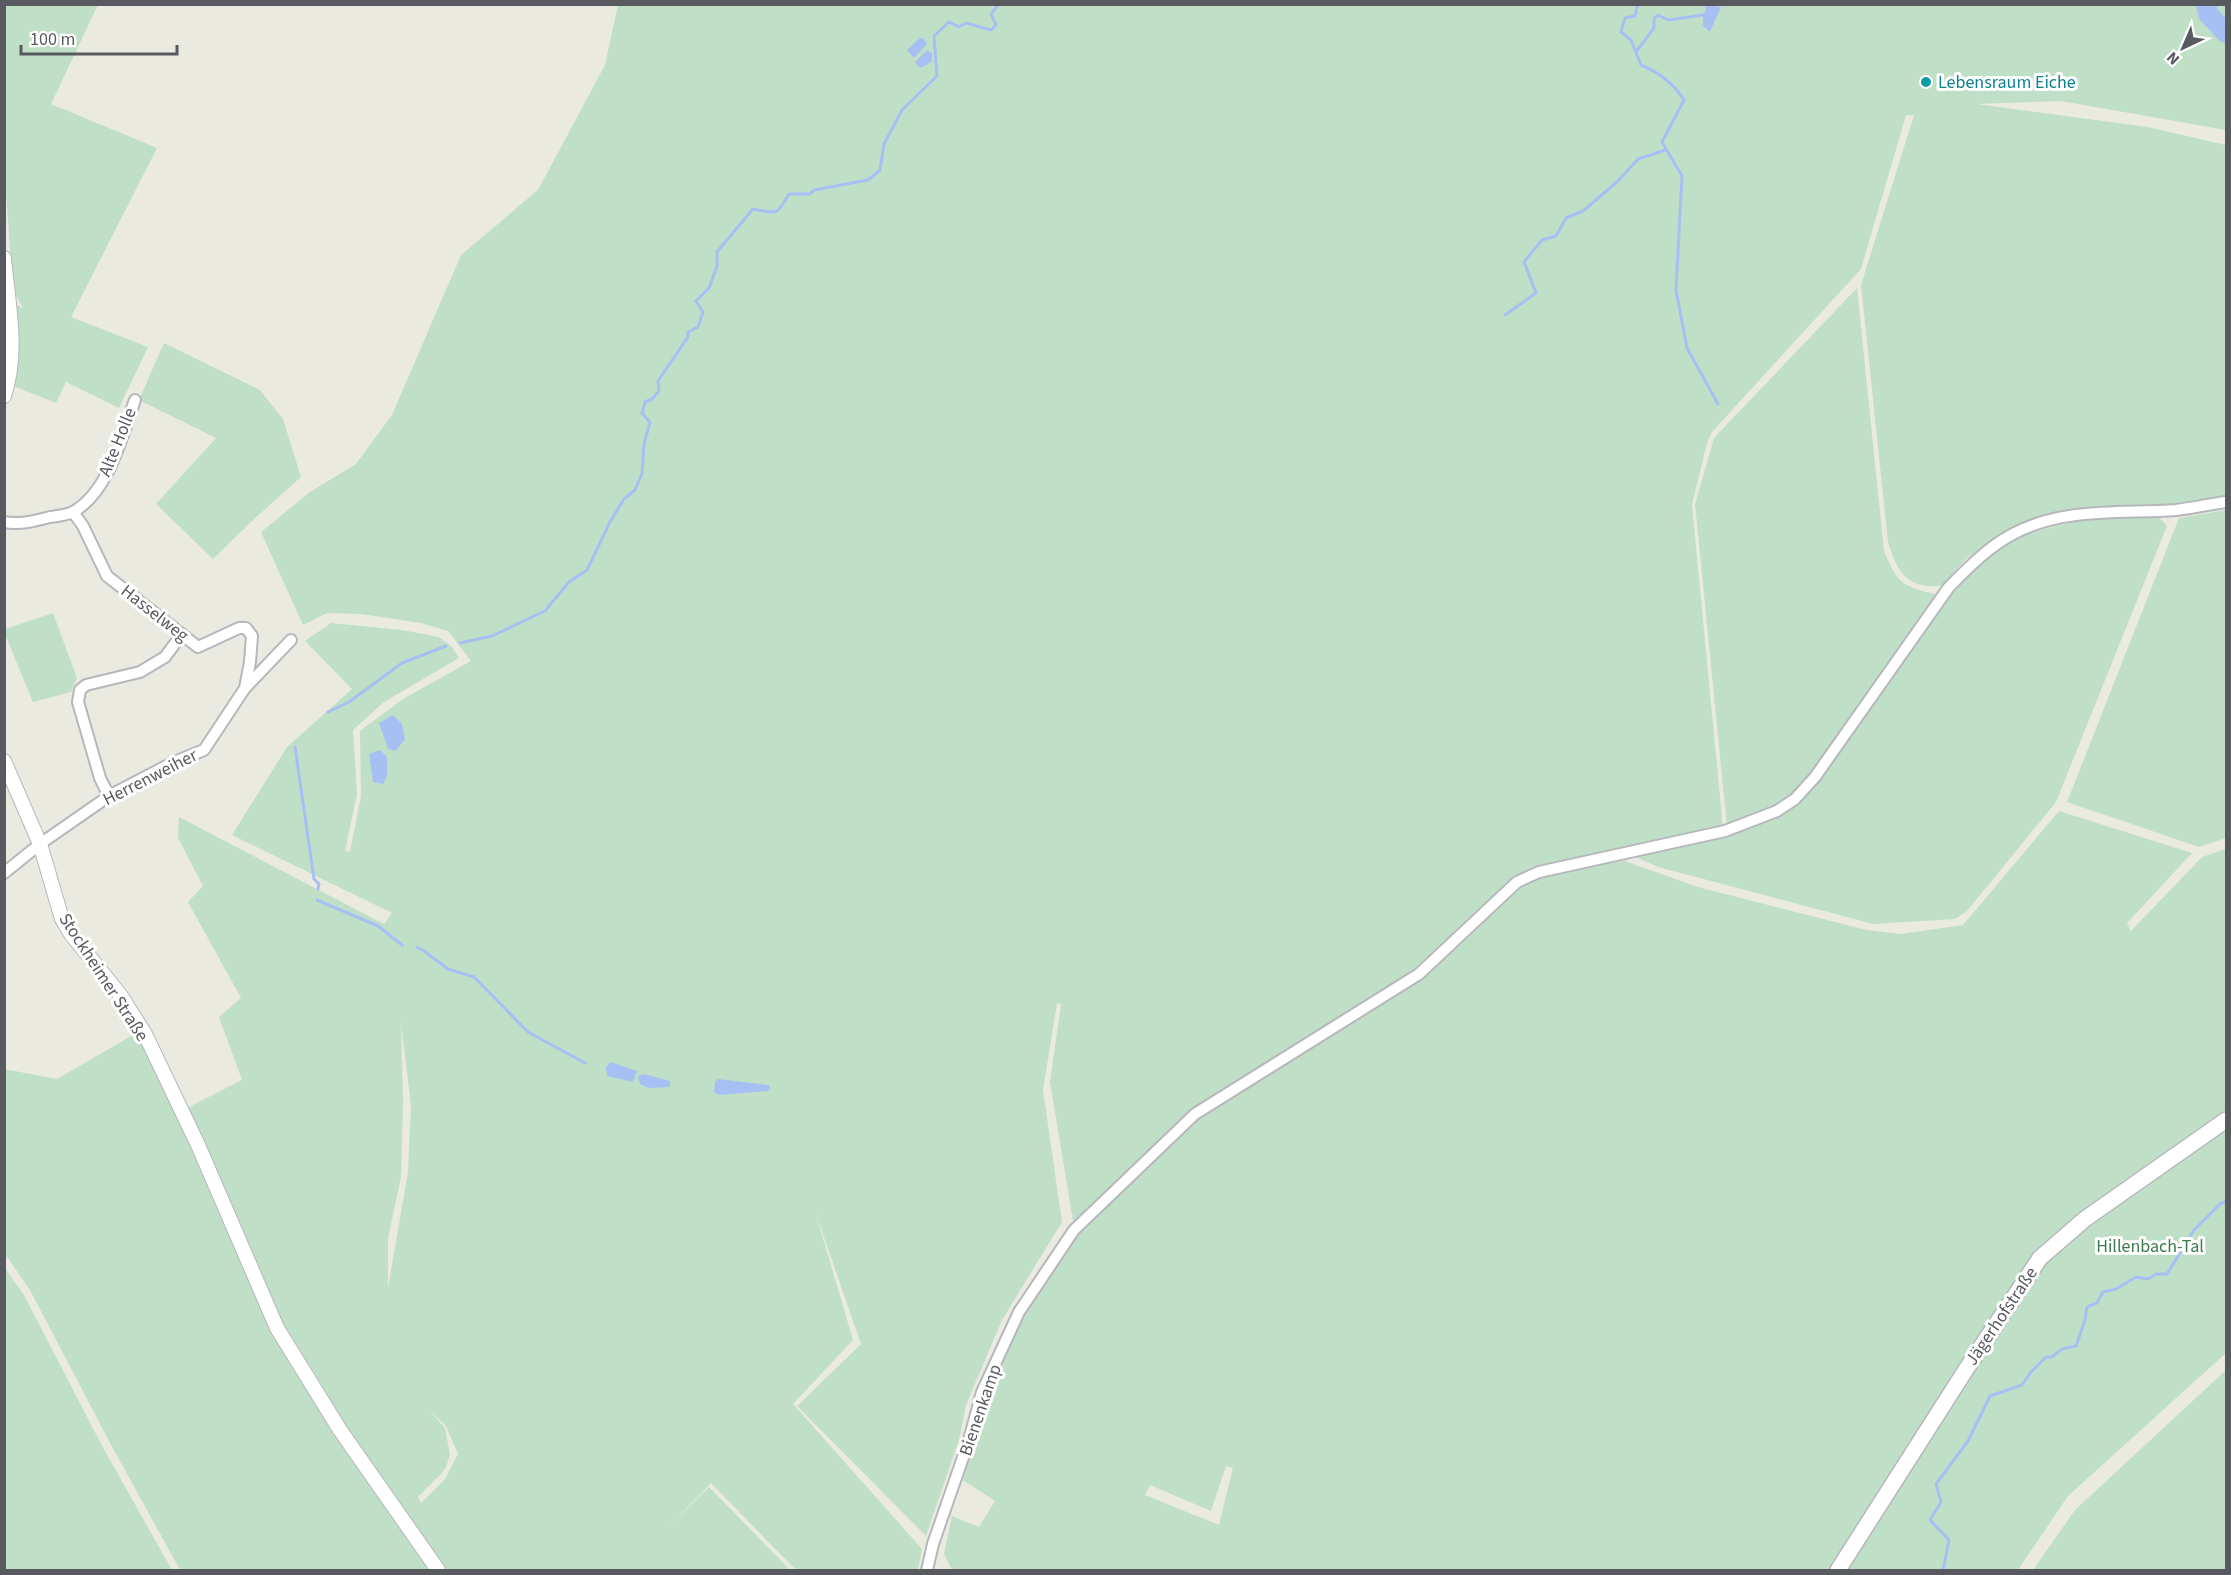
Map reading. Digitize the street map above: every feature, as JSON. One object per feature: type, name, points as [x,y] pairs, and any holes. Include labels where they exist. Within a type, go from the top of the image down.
[{"type":"main road","name":"Jägerhofstraße","points":[[1838,1570],[2040,1258],[2085,1219],[2226,1120]]},
{"type":"street","points":[[4,258],[12,340],[4,396]]},
{"type":"street","name":"Alte Holle","points":[[73,512],[106,476],[135,399]]},
{"type":"street","name":"Bienenkamp","points":[[927,1570],[933,1544],[969,1440],[982,1392],[1019,1312],[1074,1230],[1195,1114],[1419,974],[1517,882],[1539,872],[1725,831],[1777,811],[1795,800],[1815,777],[1949,587],[1972,564],[2011,534],[2030,526],[2071,515],[2178,510],[2226,502]]},
{"type":"street","points":[[4,522],[14,524],[38,521],[73,512]]},
{"type":"street","name":"Hasselweg","points":[[73,512],[83,526],[107,576],[198,647],[239,628],[246,628],[252,636],[245,688]]},
{"type":"street","points":[[109,796],[100,778],[78,702],[80,690],[86,685],[140,672],[165,657],[182,634]]},
{"type":"street","name":"Herrenweiher","points":[[4,873],[40,844],[109,796],[172,763],[204,750],[245,688],[291,639]]},
{"type":"street","name":"Stockheimer Straße","points":[[4,761],[40,844],[62,919],[71,934],[121,996],[145,1034],[198,1145],[277,1328],[340,1430],[438,1570]]},
{"type":"green space","points":[[1708,4],[1703,15],[1703,26],[1710,32],[1720,7],[1716,5],[2226,5],[2226,130],[2061,101],[1977,104],[2148,127],[2226,145],[2226,496],[2173,505],[2084,508],[2036,519],[2001,535],[1967,558],[1941,586],[1920,585],[1905,576],[1895,562],[1888,542],[1861,285],[1914,115],[1906,115],[1861,269],[1712,432],[1707,443],[1692,505],[1723,828],[1541,867],[1417,971],[1198,1107],[1074,1227],[1050,1082],[1061,1004],[1057,1003],[1043,1090],[1062,1222],[1002,1320],[966,1405],[959,1440],[926,1536],[797,1406],[861,1344],[816,1214],[853,1340],[793,1404],[922,1549],[918,1570],[796,1570],[711,1483],[668,1528],[709,1487],[790,1570],[446,1570],[339,1419],[283,1326],[185,1109],[242,1080],[219,1017],[241,998],[188,902],[203,886],[178,838],[179,817],[384,924],[392,913],[232,835],[287,747],[352,689],[305,641],[331,623],[402,630],[439,637],[451,646],[459,658],[384,702],[353,730],[357,794],[345,851],[350,852],[361,796],[360,731],[403,699],[471,661],[448,631],[421,623],[361,614],[327,613],[303,625],[261,532],[310,492],[356,464],[392,415],[461,255],[538,190],[605,65],[618,5]],"holes":[[[401,1023],[411,1105],[408,1172],[388,1288],[388,1238],[401,1177],[403,1102]],[[429,1410],[446,1426],[458,1454],[445,1479],[421,1503],[418,1497],[442,1473],[450,1455],[445,1428]]]},
{"type":"green space","points":[[4,5],[98,5],[51,104],[157,148],[71,317],[148,347],[119,408],[66,382],[56,403],[11,385],[15,305],[23,308],[13,290],[5,178]]},
{"type":"green space","points":[[1857,288],[1884,551],[1898,578],[1916,589],[1938,595],[1813,772],[1782,803],[1727,827],[1695,504],[1714,438]]},
{"type":"green space","points":[[164,343],[260,390],[283,419],[301,477],[213,559],[156,504],[216,438],[139,400]]},
{"type":"green space","points":[[2226,510],[2226,838],[2199,847],[2067,802],[2179,518]]},
{"type":"green space","points":[[2094,516],[2159,517],[2167,526],[2056,802],[1967,911],[1955,919],[1873,924],[1658,867],[1629,854],[1728,836],[1786,812],[1805,797],[1821,779],[1928,623],[1973,566],[2016,537]]},
{"type":"green space","points":[[53,613],[77,678],[71,692],[33,702],[5,629]]},
{"type":"green space","name":"Hillenbach-Tal","points":[[2059,811],[2192,853],[2127,923],[2131,931],[2202,857],[2226,849],[2226,1353],[2068,1496],[2018,1570],[952,1570],[944,1554],[952,1516],[979,1527],[995,1501],[963,1480],[988,1397],[1019,1326],[1079,1229],[1202,1113],[1422,979],[1521,886],[1540,878],[1606,862],[1625,861],[1698,887],[1866,930],[1901,934],[1963,925]],"holes":[[[1226,1466],[1233,1468],[1219,1525],[1145,1495],[1150,1485],[1211,1511]]]},
{"type":"green space","points":[[138,1032],[274,1332],[333,1432],[430,1570],[180,1570],[30,1290],[5,1254],[4,1069],[57,1079]]},
{"type":"green space","points":[[4,1267],[24,1295],[101,1444],[172,1570],[5,1570]]},
{"type":"green space","points":[[2226,1370],[2226,1570],[2033,1570],[2075,1510]]},
{"type":"water","points":[[1708,4],[1721,7],[1710,32],[1703,26],[1703,15]]},
{"type":"water","points":[[923,38],[927,44],[914,58],[907,50]]},
{"type":"water","points":[[927,50],[932,53],[932,62],[920,68],[915,62]]},
{"type":"water","points":[[393,715],[402,724],[405,739],[396,751],[388,749],[379,723]]},
{"type":"water","points":[[380,750],[387,757],[387,776],[383,784],[373,782],[369,754]]},
{"type":"water","points":[[611,1062],[637,1071],[633,1082],[607,1076],[606,1067]]},
{"type":"water","points":[[644,1074],[670,1081],[670,1087],[649,1088],[640,1084],[638,1076]]},
{"type":"water","points":[[718,1079],[769,1085],[770,1088],[768,1091],[719,1095],[714,1092],[715,1082]]},
{"type":"waterway","points":[[460,643],[492,636],[545,611],[569,582],[587,570],[610,522],[624,499],[635,490],[642,474],[644,444],[650,422],[642,413],[645,402],[652,399],[659,391],[658,381],[688,337],[688,332],[698,327],[703,312],[696,301],[709,288],[717,266],[717,252],[753,209],[775,212],[789,194],[810,194],[814,190],[868,180],[880,170],[884,144],[902,110],[937,76],[934,36],[949,22],[959,27],[966,23],[991,30],[996,25],[991,14],[999,4]]},
{"type":"waterway","points":[[1638,4],[1635,16],[1625,18],[1621,32],[1631,40],[1641,65],[1666,79],[1684,100],[1662,142],[1682,176],[1676,290],[1687,348],[1718,404]]},
{"type":"waterway","points":[[1704,4],[1707,7]]},
{"type":"waterway","points":[[2206,4],[2208,14],[2226,33]]},
{"type":"waterway","points":[[1636,52],[1654,28],[1654,19],[1658,15],[1668,20],[1703,15]]},
{"type":"waterway","points":[[1505,315],[1536,293],[1524,262],[1542,240],[1556,236],[1566,218],[1583,211],[1618,181],[1638,159],[1666,150]]},
{"type":"waterway","points":[[328,712],[349,702],[402,663],[446,646]]},
{"type":"waterway","points":[[295,747],[314,879],[319,884],[318,889]]},
{"type":"waterway","points":[[317,900],[378,926],[402,945]]},
{"type":"waterway","points":[[417,947],[448,969],[474,977],[528,1032],[585,1063]]},
{"type":"waterway","points":[[1943,1570],[1949,1540],[1930,1520],[1941,1502],[1936,1484],[1968,1441],[1990,1396],[2022,1385],[2046,1357],[2052,1357],[2062,1349],[2076,1346],[2087,1307],[2097,1303],[2103,1292],[2116,1289],[2136,1277],[2148,1279],[2156,1274],[2167,1274],[2194,1230],[2221,1203],[2226,1202]]},
{"type":"place","name":"Lebensraum Eiche","points":[[1926,82]]}]
